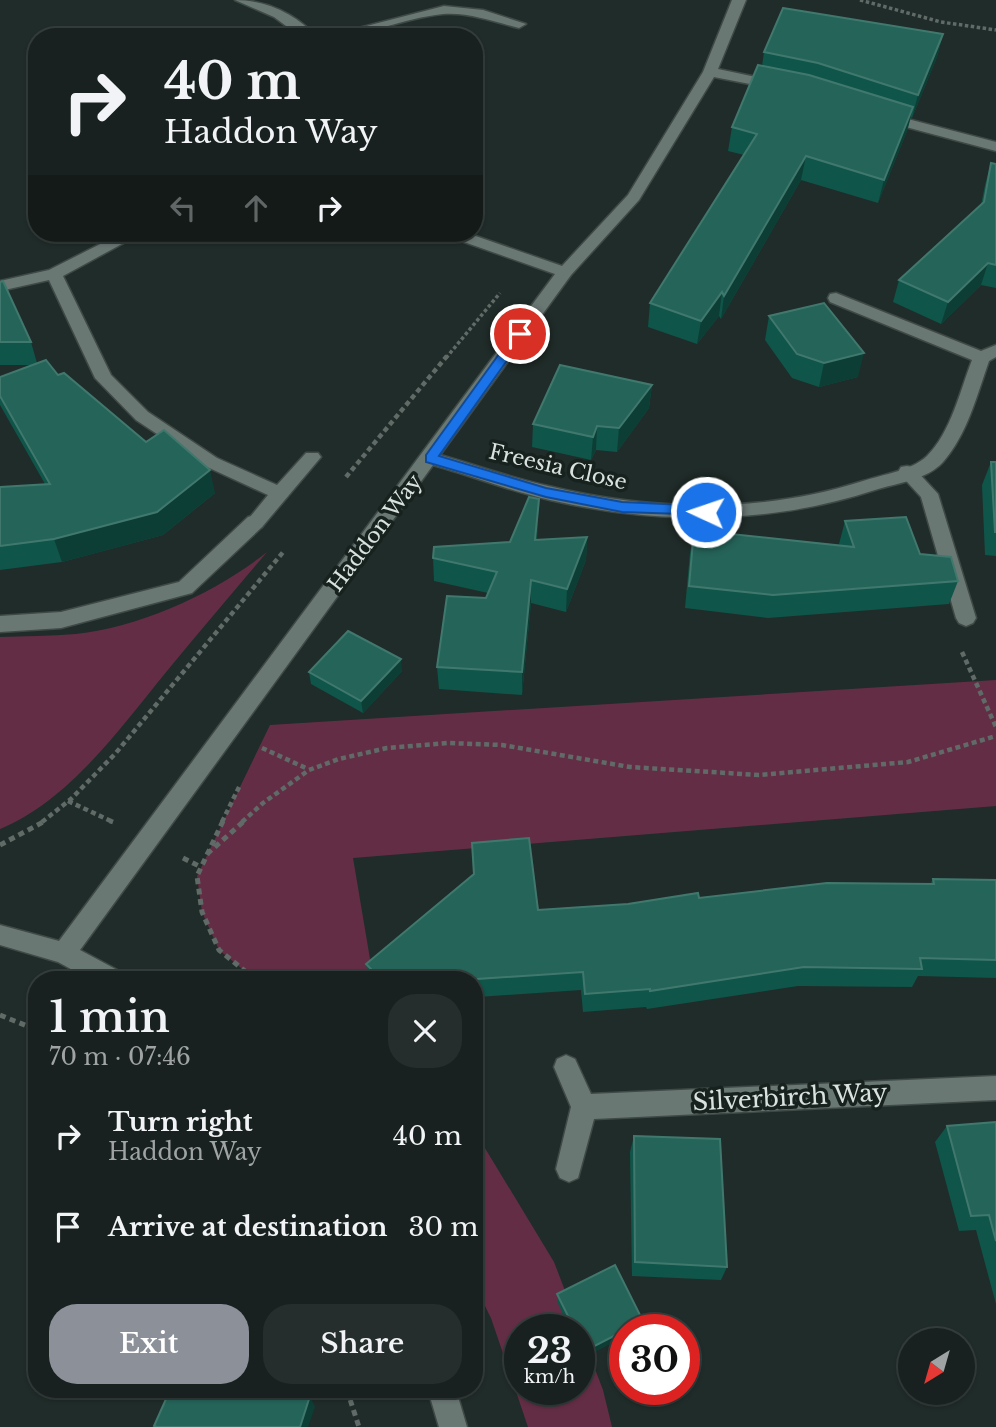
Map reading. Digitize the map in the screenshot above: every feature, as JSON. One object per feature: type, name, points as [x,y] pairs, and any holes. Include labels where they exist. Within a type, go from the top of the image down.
[{"type":"street","points":[[242,0],[279,14],[298,28]]},
{"type":"street","name":"Haddon Way","points":[[64,953],[565,272],[634,197],[710,72],[738,0]]},
{"type":"street","points":[[362,28],[443,5],[519,24]]},
{"type":"street","points":[[710,72],[796,89]]},
{"type":"street","points":[[870,112],[996,148]]},
{"type":"street","points":[[0,286],[54,274],[116,242]]},
{"type":"street","points":[[479,242],[565,272]]},
{"type":"street","points":[[54,274],[104,378],[142,416],[211,462],[281,494]]},
{"type":"street","name":"Freesia Close","points":[[430,458],[546,492],[622,507],[706,512],[781,507],[855,492],[927,466],[951,437],[989,354],[836,298]]},
{"type":"street","points":[[0,624],[61,620],[185,588],[255,522],[312,457]]},
{"type":"street","points":[[908,472],[929,494],[966,618]]},
{"type":"street","points":[[0,935],[64,953],[97,971]]},
{"type":"street","points":[[566,1067],[584,1107],[569,1169]]},
{"type":"street","name":"Silverbirch Way","points":[[584,1107],[996,1088]]},
{"type":"street","points":[[444,1398],[453,1427]]},
{"type":"path","points":[[860,0],[885,9],[941,22],[996,30]]},
{"type":"path","points":[[960,648],[996,727]]},
{"type":"path","points":[[264,736],[258,747],[309,770]]},
{"type":"path","points":[[207,854],[263,803],[309,770],[339,759],[387,748],[448,743],[502,745],[630,767],[759,775],[908,762],[996,736]]},
{"type":"path","points":[[241,782],[197,876],[202,912],[219,950],[245,971]]},
{"type":"path","points":[[0,1015],[28,1026]]},
{"type":"path","points":[[350,1398],[359,1427]]},
{"type":"shaded area","points":[[267,552],[92,761],[49,800],[0,829],[0,637],[76,634],[152,616],[202,594]]},
{"type":"shaded area","points":[[996,680],[996,806],[353,858],[370,959],[377,971],[245,971],[219,950],[202,912],[197,876],[270,725]]},
{"type":"shaded area","points":[[483,1145],[554,1262],[574,1314],[504,1314],[504,1356],[483,1302]]},
{"type":"shaded area","points":[[595,1369],[612,1427],[528,1427],[521,1405],[595,1405]]},
{"type":"building","points":[[783,8],[943,34],[918,95],[818,63],[764,52]]},
{"type":"building","points":[[758,65],[809,75],[913,107],[884,180],[806,156],[724,296],[722,292],[701,321],[650,303],[757,134],[732,127]]},
{"type":"building","points":[[991,163],[996,164],[996,265],[988,263],[948,302],[899,280],[984,202]]},
{"type":"building","points":[[3,281],[31,342],[0,342],[0,282]]},
{"type":"building","points":[[824,303],[864,353],[824,363],[797,354],[769,316]]},
{"type":"building","points":[[46,360],[58,375],[64,373],[146,442],[164,430],[210,470],[157,512],[54,539],[0,546],[0,487],[50,484],[0,396],[0,377]]},
{"type":"building","points":[[560,365],[652,385],[619,428],[597,426],[593,437],[533,424]]},
{"type":"building","points":[[991,462],[996,462],[996,532],[995,532]]},
{"type":"building","points":[[529,497],[539,499],[535,540],[587,537],[567,589],[531,580],[522,672],[437,667],[447,596],[486,598],[497,572],[433,558],[434,547],[510,542]]},
{"type":"building","points":[[906,517],[920,554],[951,557],[958,581],[773,595],[689,586],[694,530],[854,547],[845,521]]},
{"type":"building","points":[[348,631],[401,659],[361,701],[309,672]]},
{"type":"building","points":[[529,838],[538,910],[628,904],[698,893],[699,898],[827,883],[934,884],[933,879],[996,880],[996,960],[920,958],[922,969],[804,967],[650,991],[585,994],[583,972],[483,979],[483,971],[373,971],[366,964],[474,874],[472,843]]},
{"type":"building","points":[[996,1122],[996,1241],[989,1215],[971,1216],[947,1126]]},
{"type":"building","points":[[634,1136],[720,1139],[727,1267],[635,1262]]},
{"type":"building","points":[[615,1265],[640,1314],[609,1314],[609,1339],[595,1346],[595,1314],[567,1314],[557,1294]]},
{"type":"building","points":[[166,1398],[309,1398],[300,1427],[154,1426]]},
{"type":"route","points":[[520,334],[430,458],[546,492],[622,507],[706,512]]}]
